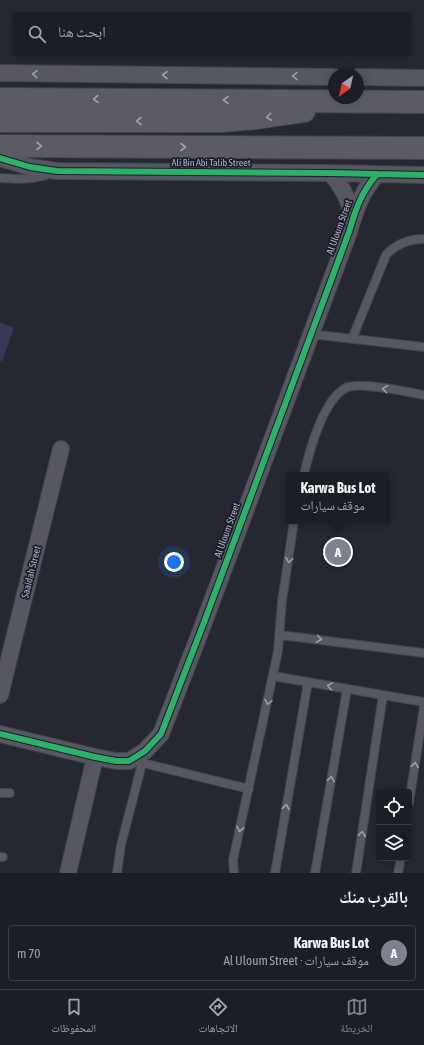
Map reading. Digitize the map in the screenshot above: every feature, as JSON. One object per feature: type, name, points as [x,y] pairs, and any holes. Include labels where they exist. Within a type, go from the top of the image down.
[{"type":"main road","points":[[0,98],[328,101]]},
{"type":"main road","points":[[364,101],[424,102]]},
{"type":"main road","points":[[0,121],[222,121],[288,114],[346,104]]},
{"type":"main road","points":[[367,147],[387,140],[424,132]]},
{"type":"main road","name":"Ali Bin Abi Talib Street","points":[[2,154],[367,147],[424,148]]},
{"type":"street","points":[[0,73],[328,77]]},
{"type":"street","points":[[364,77],[424,78]]},
{"type":"street","name":"Ali Bin Abi Talib Street","points":[[2,154],[30,167],[57,171],[424,175]]},
{"type":"street","name":"Al Uloum Street","points":[[330,173],[345,193],[353,217]]},
{"type":"street","name":"Al Uloum Street","points":[[0,734],[95,758],[129,761],[144,757],[160,734],[349,232],[353,217],[362,194],[377,174]]},
{"type":"street","name":"Saaidah Street","points":[[0,695],[61,449]]},
{"type":"street","points":[[68,873],[95,758]]},
{"type":"lane","points":[[2,154],[8,168],[3,178],[32,178],[57,171]]},
{"type":"lane","points":[[352,339],[386,255],[392,248],[401,243],[418,239],[424,240]]},
{"type":"lane","points":[[310,334],[424,348]]},
{"type":"lane","points":[[304,472],[306,463],[326,410],[336,395],[348,387],[365,386],[424,395]]},
{"type":"lane","points":[[234,873],[233,860],[273,676],[280,635],[282,601],[294,524]]},
{"type":"lane","points":[[280,635],[424,653]]},
{"type":"lane","points":[[273,676],[424,702]]},
{"type":"lane","points":[[275,873],[308,682]]},
{"type":"lane","points":[[315,873],[347,689]]},
{"type":"lane","points":[[356,873],[383,695]]},
{"type":"lane","points":[[411,789],[424,706]]},
{"type":"lane","points":[[116,873],[121,845],[144,757],[249,789]]},
{"type":"lane","points":[[0,793],[10,793]]},
{"type":"lane","points":[[398,873],[400,861]]},
{"type":"water","points":[[0,322],[14,328],[2,361],[0,361]]},
{"type":"cycle path","points":[[0,158],[30,167],[57,171],[424,175]]},
{"type":"cycle path","points":[[0,734],[116,761],[129,761],[145,751],[161,734],[203,625],[357,208],[363,194],[377,174]]},
{"type":"place","name":"Karwa Bus Lot","points":[[338,552]]}]
